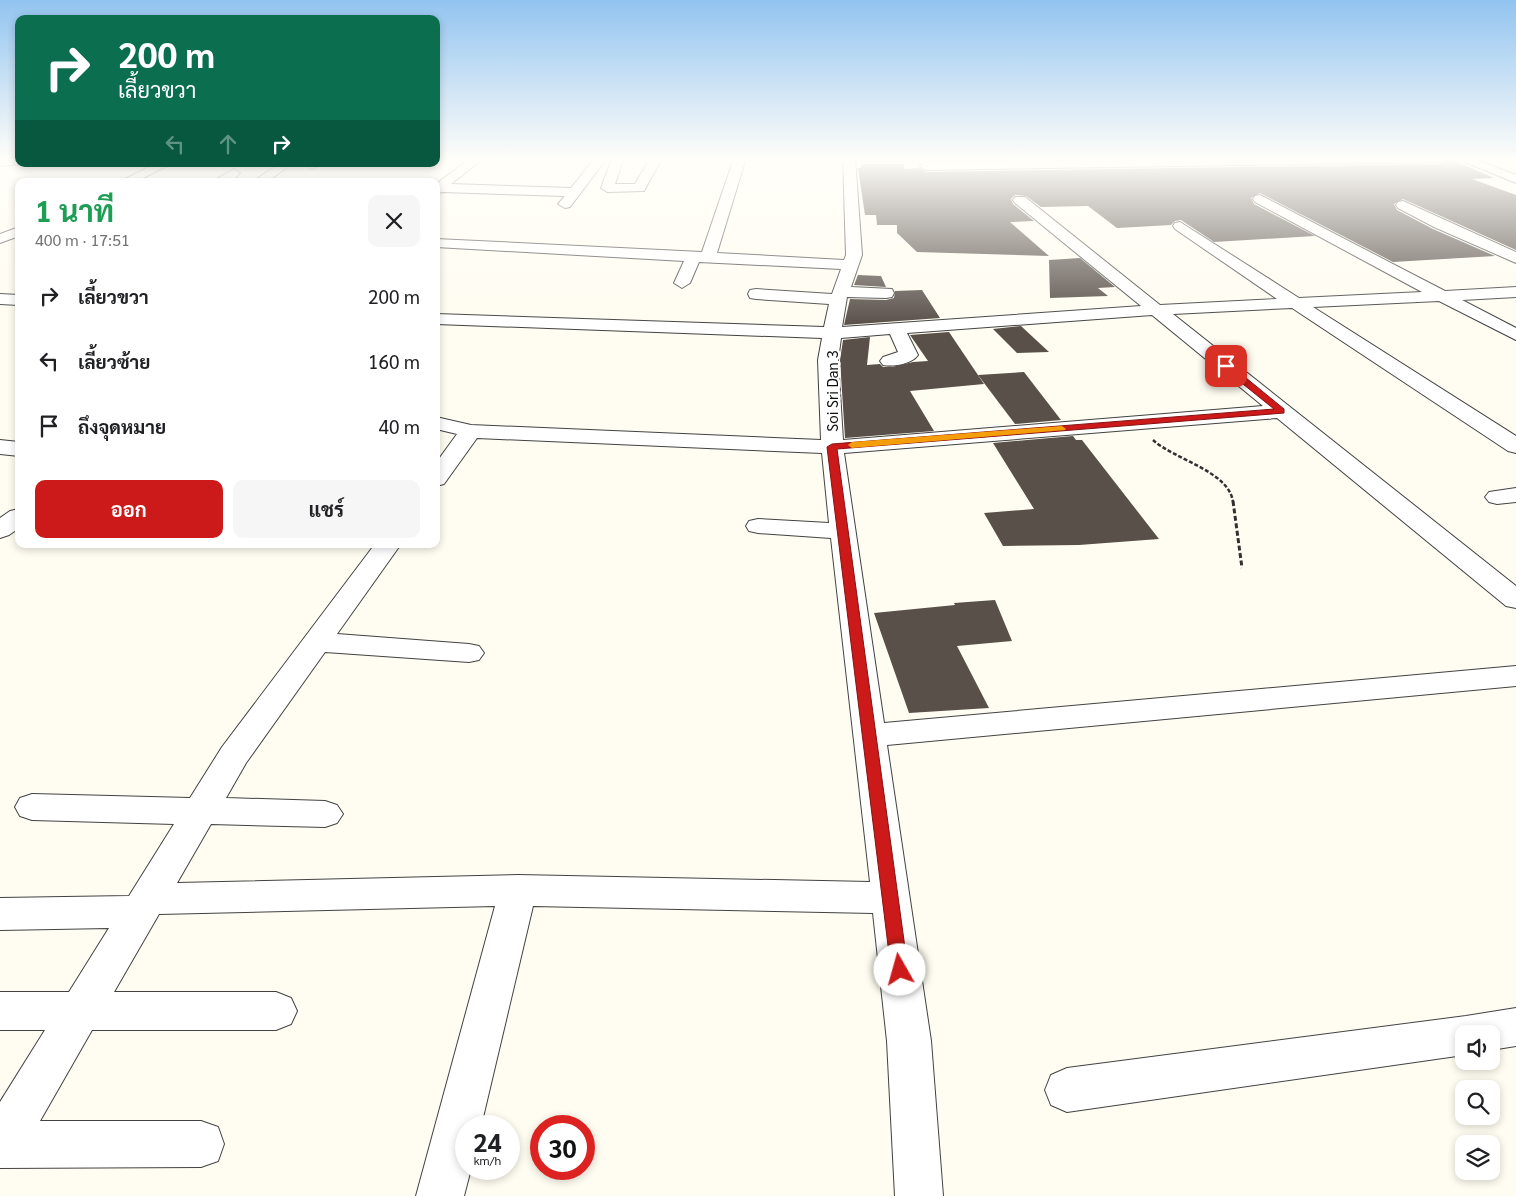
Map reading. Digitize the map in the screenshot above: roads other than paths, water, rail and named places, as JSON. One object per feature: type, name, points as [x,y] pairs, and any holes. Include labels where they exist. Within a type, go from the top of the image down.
[{"type":"street","points":[[682,283],[700,257],[717,214]]},
{"type":"street","name":"Soi Sri Dan 3","points":[[852,214],[854,256],[840,296],[828,360],[832,447],[909,1041],[920,1196]]},
{"type":"street","points":[[1037,214],[1516,600]]},
{"type":"street","points":[[1288,214],[1516,335]]},
{"type":"street","points":[[1420,214],[1490,248],[1516,258]]},
{"type":"street","points":[[1180,226],[1516,446]]},
{"type":"street","points":[[0,239],[15,233]]},
{"type":"street","points":[[440,243],[850,265]]},
{"type":"street","points":[[1490,248],[1516,247]]},
{"type":"street","points":[[440,319],[832,334],[1156,310],[1516,292]]},
{"type":"street","points":[[756,294],[840,296],[886,293]]},
{"type":"street","points":[[0,299],[15,300]]},
{"type":"street","points":[[890,361],[909,356],[896,329]]},
{"type":"street","points":[[440,424],[471,431],[832,447],[1281,411]]},
{"type":"street","points":[[440,473],[471,431]]},
{"type":"street","points":[[0,448],[15,449]]},
{"type":"street","points":[[0,530],[15,519]]},
{"type":"street","points":[[758,526],[843,531]]},
{"type":"street","points":[[0,1144],[234,755],[385,548]]},
{"type":"street","points":[[316,642],[470,653]]},
{"type":"street","points":[[869,736],[1516,676]]},
{"type":"street","points":[[32,807],[325,814]]},
{"type":"street","points":[[440,1196],[518,890]]},
{"type":"street","points":[[0,914],[143,905],[518,890],[890,898]]},
{"type":"street","points":[[0,1011],[276,1011]]},
{"type":"street","points":[[1500,1030],[1516,1028]]},
{"type":"street","points":[[1067,1090],[1455,1036]]},
{"type":"street","points":[[0,1144],[201,1144]]}]
